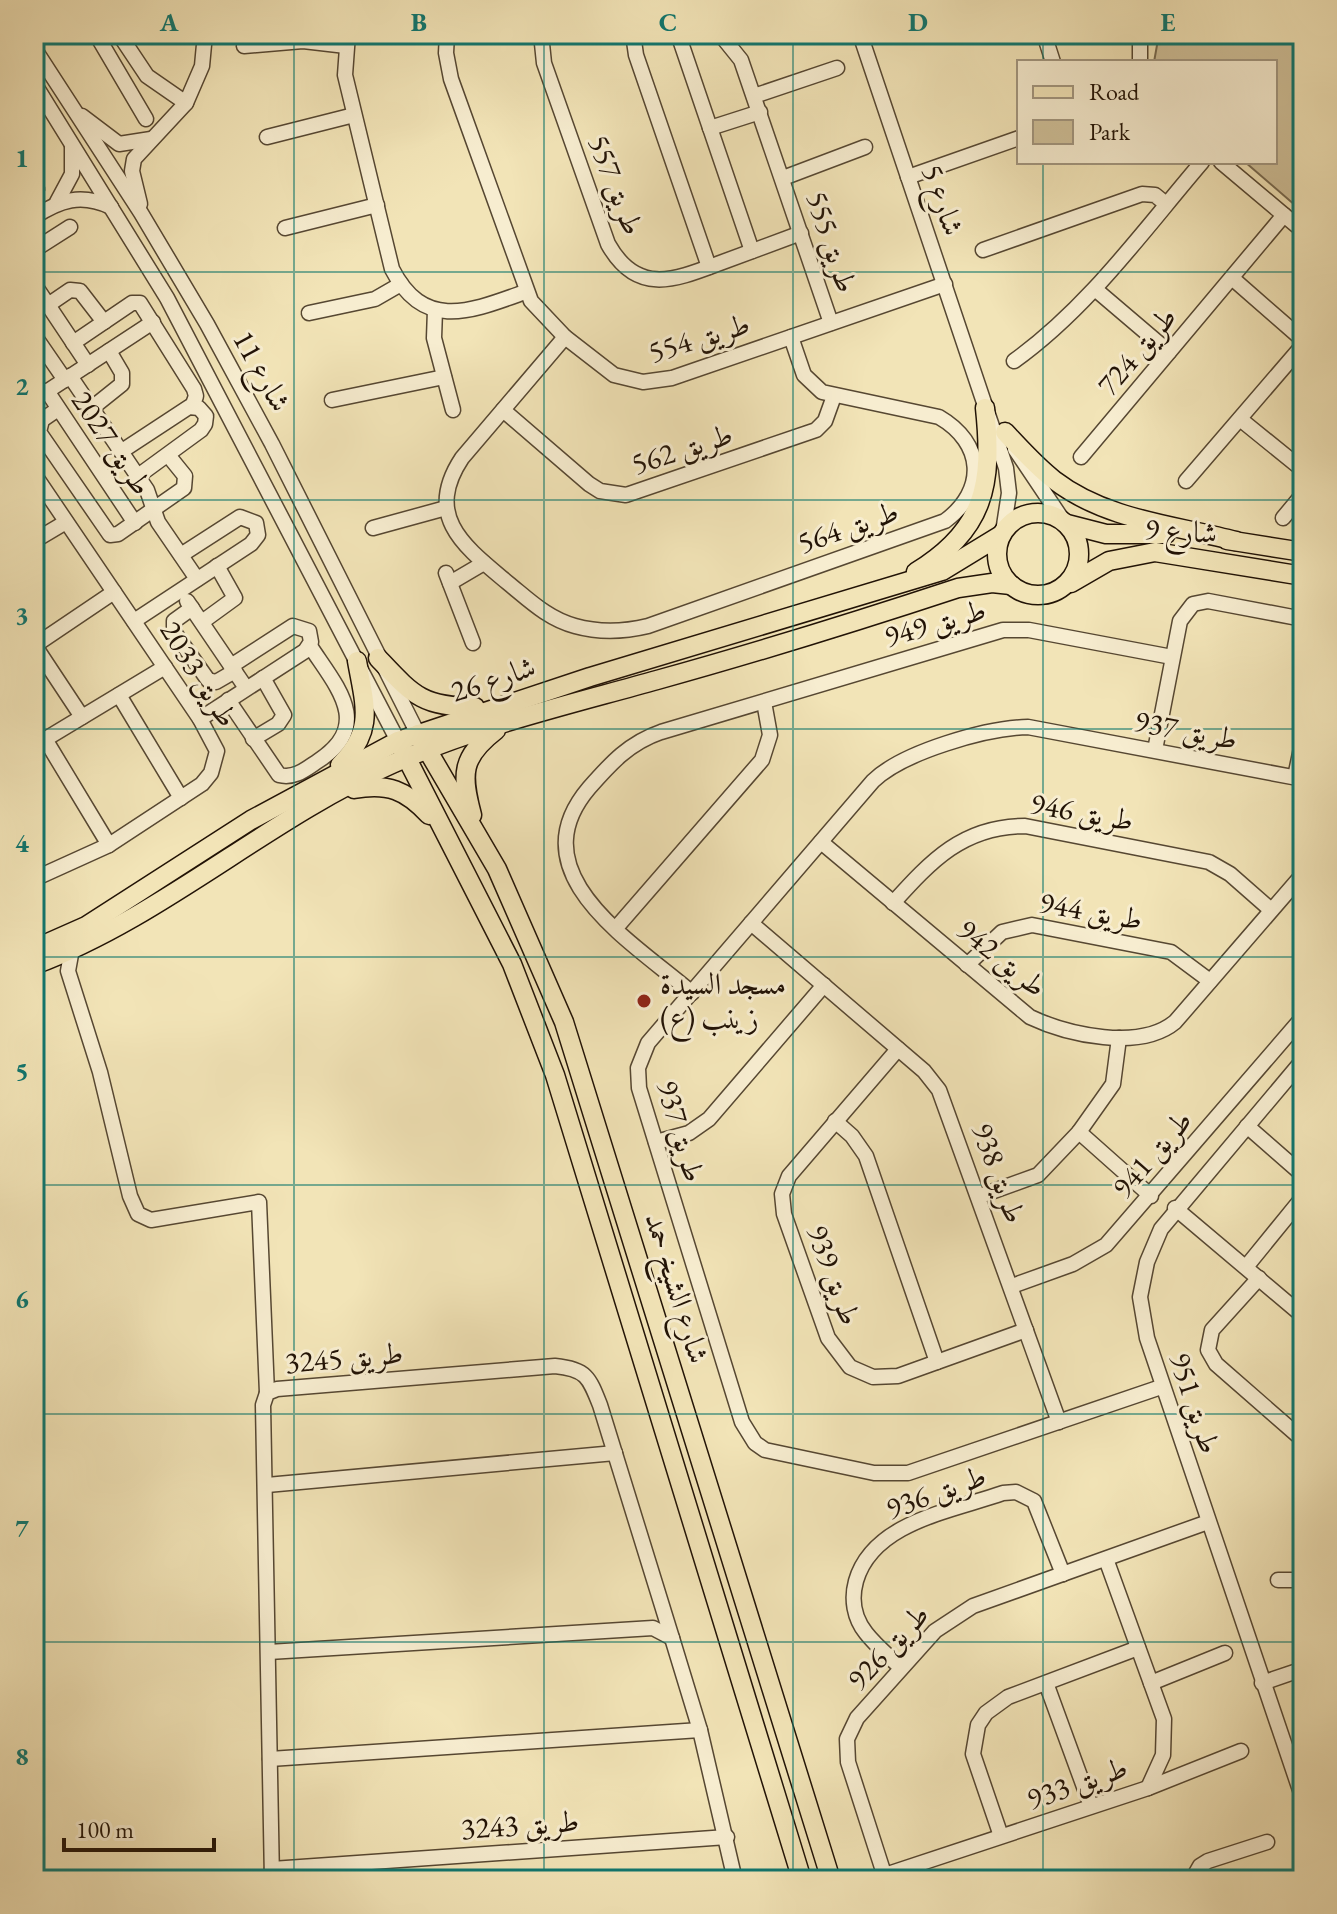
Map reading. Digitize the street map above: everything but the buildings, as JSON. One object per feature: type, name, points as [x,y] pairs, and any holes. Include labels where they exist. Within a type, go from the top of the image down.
[{"type":"main road","points":[[891,588],[952,546],[977,514],[986,487],[990,454],[985,408]]},
{"type":"main road","points":[[1005,432],[1054,480],[1093,504],[1118,514],[1236,541]]},
{"type":"main road","points":[[1050,514],[1065,522],[1075,533],[1080,557],[1071,580],[1061,588],[1041,595],[1011,585],[997,556],[1002,533],[1023,515],[1050,514]]},
{"type":"main road","name":"شارع 9","points":[[1065,522],[1106,534],[1148,533],[1236,541],[1303,552]]},
{"type":"main road","name":"شارع 26","points":[[34,949],[118,908],[251,820],[402,749],[958,564],[1002,533]]},
{"type":"main road","name":"شارع 9","points":[[1061,588],[1109,561],[1155,552],[1303,576]]},
{"type":"main road","name":"شارع 26","points":[[500,715],[695,669],[958,588],[992,583],[1011,585]]},
{"type":"main road","points":[[378,658],[422,700],[444,707],[500,715]]},
{"type":"main road","points":[[333,783],[363,732],[366,713],[357,661]]},
{"type":"main road","points":[[478,837],[466,789],[467,764],[473,749],[500,715]]},
{"type":"main road","name":"شارع الشيخ حمد","points":[[422,741],[478,837],[524,926],[564,1022],[831,1880]]},
{"type":"main road","name":"شارع الشيخ حمد","points":[[402,749],[512,964],[555,1075],[802,1880]]},
{"type":"main road","points":[[333,783],[397,789],[414,798],[445,832]]},
{"type":"main road","name":"شارع 26","points":[[34,965],[72,949],[183,888],[333,783]]},
{"type":"street","points":[[96,34],[146,119]]},
{"type":"street","points":[[141,213],[132,165],[151,139],[186,103],[202,66],[205,34]]},
{"type":"street","name":"طريق 554","points":[[447,34],[446,53],[451,79],[525,292],[565,337],[614,375],[643,382],[672,378],[945,284]]},
{"type":"street","name":"طريق 557","points":[[541,34],[544,63],[614,255],[632,272],[655,280],[680,278],[801,233]]},
{"type":"street","name":"طريق 557","points":[[633,34],[636,55],[709,267]]},
{"type":"street","points":[[678,34],[752,251]]},
{"type":"street","name":"شارع 5","points":[[860,34],[979,382],[1009,480],[1002,533]]},
{"type":"street","points":[[1044,34],[1052,60]]},
{"type":"street","points":[[1136,34],[1140,42],[1140,60]]},
{"type":"street","name":"طريق 555","points":[[725,35],[741,60],[831,323]]},
{"type":"street","points":[[109,57],[122,40],[147,76],[186,103]]},
{"type":"street","points":[[244,46],[347,40],[345,75],[392,269],[401,284],[419,302],[435,310],[465,312],[525,292]]},
{"type":"street","name":"شارع 11","points":[[34,48],[141,213],[272,444],[422,741]]},
{"type":"street","points":[[754,96],[837,68]]},
{"type":"street","name":"شارع 11","points":[[34,83],[188,338],[402,749]]},
{"type":"street","points":[[710,128],[760,112]]},
{"type":"street","points":[[76,113],[119,144],[151,139]]},
{"type":"street","points":[[267,137],[354,115]]},
{"type":"street","points":[[908,177],[1017,139]]},
{"type":"street","points":[[57,202],[72,174],[72,146]]},
{"type":"street","name":"طريق 555","points":[[783,178],[865,147]]},
{"type":"street","points":[[1014,361],[1049,336],[1095,289],[1200,164]]},
{"type":"street","points":[[1223,164],[1303,231]]},
{"type":"street","points":[[983,250],[1142,194],[1155,195],[1166,204]]},
{"type":"street","points":[[34,217],[57,202],[81,199],[111,207]]},
{"type":"street","points":[[285,228],[377,205]]},
{"type":"street","name":"طريق 724","points":[[1081,457],[1284,215]]},
{"type":"street","points":[[34,250],[70,227]]},
{"type":"street","points":[[1186,481],[1303,342],[1232,278]]},
{"type":"street","points":[[34,284],[88,365]]},
{"type":"street","points":[[309,313],[375,299],[401,284]]},
{"type":"street","points":[[1095,289],[1169,352]]},
{"type":"street","points":[[48,305],[77,290],[85,294],[104,322]]},
{"type":"street","points":[[73,343],[135,302],[142,304],[195,392],[192,407]]},
{"type":"street","points":[[435,310],[433,328],[453,410]]},
{"type":"street","points":[[34,400],[153,322]]},
{"type":"street","name":"طريق 2027","points":[[34,335],[122,451],[151,496],[153,510],[197,579]]},
{"type":"street","points":[[373,528],[446,508],[452,473],[565,337]]},
{"type":"street","name":"طريق 564","points":[[446,508],[458,538],[484,563],[554,618],[590,630],[629,630],[945,521],[958,511],[968,498],[975,467],[968,444],[953,425],[929,415],[834,396],[812,384],[804,375],[791,337]]},
{"type":"street","name":"طريق 2027","points":[[92,408],[122,384],[122,373],[109,351]]},
{"type":"street","points":[[332,400],[444,377]]},
{"type":"street","name":"شارع 5","points":[[979,382],[1005,432],[1065,522]]},
{"type":"street","name":"طريق 2027","points":[[47,391],[135,523]]},
{"type":"street","name":"طريق 562","points":[[503,410],[589,484],[600,491],[626,495],[816,430],[825,421],[834,396]]},
{"type":"street","name":"طريق 2027","points":[[122,451],[192,407],[202,410],[205,424],[138,476]]},
{"type":"street","points":[[58,409],[42,420],[39,432],[108,534],[118,534],[186,486],[185,476],[168,455]]},
{"type":"street","points":[[1240,419],[1303,470]]},
{"type":"street","name":"طريق 2033","points":[[34,474],[214,741],[216,761],[202,784],[109,845],[34,879]]},
{"type":"street","points":[[1283,518],[1303,494]]},
{"type":"street","points":[[134,621],[255,540],[258,529],[252,519],[234,519],[181,555]]},
{"type":"street","points":[[34,541],[66,522]]},
{"type":"street","points":[[473,643],[448,578],[484,563]]},
{"type":"street","points":[[202,622],[235,598],[217,566]]},
{"type":"street","points":[[180,590],[246,688]]},
{"type":"street","points":[[82,717],[35,646],[114,592]]},
{"type":"street","points":[[1155,750],[1180,621],[1189,608],[1199,602],[1303,619]]},
{"type":"street","points":[[192,608],[174,621],[174,632],[208,680],[216,682],[293,626],[309,631],[310,646],[345,703],[348,718],[341,741],[331,753],[289,777],[275,772],[228,700]]},
{"type":"street","name":"طريق 949","points":[[692,993],[587,902],[574,880],[564,838],[576,804],[617,757],[642,739],[1003,630],[1029,630],[1172,657]]},
{"type":"street","points":[[200,719],[310,646]]},
{"type":"street","points":[[109,845],[39,742],[165,667]]},
{"type":"street","points":[[253,739],[278,724],[284,715],[263,678]]},
{"type":"street","points":[[119,695],[181,798]]},
{"type":"street","points":[[616,928],[762,760],[770,735],[764,702]]},
{"type":"street","name":"طريق 937","points":[[1161,1387],[897,1475],[860,1471],[765,1450],[755,1443],[742,1422],[638,1081],[639,1061],[648,1043],[886,769],[910,758],[992,732],[1038,728],[1299,778]]},
{"type":"street","points":[[1299,778],[1303,739]]},
{"type":"street","name":"طريق 946","points":[[893,903],[945,849],[999,828],[1025,826],[1209,862],[1230,874],[1271,910]]},
{"type":"street","name":"طريق 942","points":[[821,842],[1030,1017],[1048,1024],[1119,1038],[1144,1038],[1168,1028],[1303,874]]},
{"type":"street","name":"طريق 938","points":[[751,923],[932,1080],[945,1100],[1059,1422]]},
{"type":"street","name":"طريق 944","points":[[967,965],[1002,932],[1032,925],[1162,949],[1187,961],[1210,981]]},
{"type":"street","points":[[72,949],[68,971],[100,1072],[130,1196],[138,1214],[151,1220],[259,1202],[267,1393]]},
{"type":"street","points":[[52,958],[68,971]]},
{"type":"street","points":[[656,1142],[689,1133],[709,1119],[824,985]]},
{"type":"street","name":"طريق 941","points":[[1012,1286],[1096,1253],[1151,1196],[1303,1017]]},
{"type":"street","points":[[980,1196],[1038,1175],[1079,1132],[1113,1084],[1119,1038]]},
{"type":"street","name":"طريق 939","points":[[898,1049],[789,1176],[781,1201],[828,1338],[841,1359],[861,1373],[873,1377],[898,1376],[1026,1330]]},
{"type":"street","name":"طريق 951","points":[[1303,1060],[1175,1208],[1161,1229],[1147,1262],[1140,1297],[1161,1387],[1303,1799]]},
{"type":"street","points":[[835,1121],[852,1136],[866,1156],[937,1362]]},
{"type":"street","points":[[1247,1126],[1303,1175]]},
{"type":"street","points":[[1079,1132],[1151,1196]]},
{"type":"street","points":[[1246,1267],[1303,1197]]},
{"type":"street","points":[[1175,1208],[1303,1316]]},
{"type":"street","points":[[1259,1278],[1212,1330],[1208,1350],[1216,1364],[1303,1440]]},
{"type":"street","name":"طريق 3245","points":[[272,1874],[267,1485],[263,1405],[267,1393],[277,1389],[540,1367],[576,1368],[590,1380],[700,1730],[727,1837]]},
{"type":"street","points":[[267,1485],[615,1453]]},
{"type":"street","name":"طريق 936","points":[[901,1668],[865,1632],[855,1613],[853,1593],[860,1568],[882,1539],[1003,1493],[1016,1492],[1034,1501],[1063,1574]]},
{"type":"street","name":"طريق 926","points":[[886,1878],[846,1750],[857,1718],[901,1668],[935,1631],[956,1614],[1208,1522]]},
{"type":"street","name":"طريق 933","points":[[886,1878],[1148,1788],[1160,1763],[1165,1737],[1164,1719],[1106,1559]]},
{"type":"street","points":[[1278,1580],[1303,1580]]},
{"type":"street","points":[[269,1652],[653,1628],[672,1638]]},
{"type":"street","points":[[1001,1836],[975,1768],[973,1740],[978,1725],[996,1705],[1138,1648]]},
{"type":"street","points":[[1151,1683],[1225,1653]]},
{"type":"street","points":[[1262,1683],[1303,1669]]},
{"type":"street","points":[[1046,1683],[1091,1806]]},
{"type":"street","points":[[270,1759],[700,1730]]},
{"type":"street","points":[[1148,1788],[1241,1751]]},
{"type":"street","points":[[727,1837],[735,1880]]},
{"type":"street","name":"طريق 3243","points":[[272,1874],[727,1837]]},
{"type":"street","points":[[1192,1880],[1200,1866],[1208,1861],[1267,1842]]},
{"type":"street","points":[[1169,1880],[1183,1880]]},
{"type":"green space","points":[[1159,34],[1303,34],[1303,212],[1247,164],[1277,164],[1277,60],[1154,60]]},
{"type":"place","name":"مسجد السيدة زينب (ع)","points":[[644,1001]]}]
